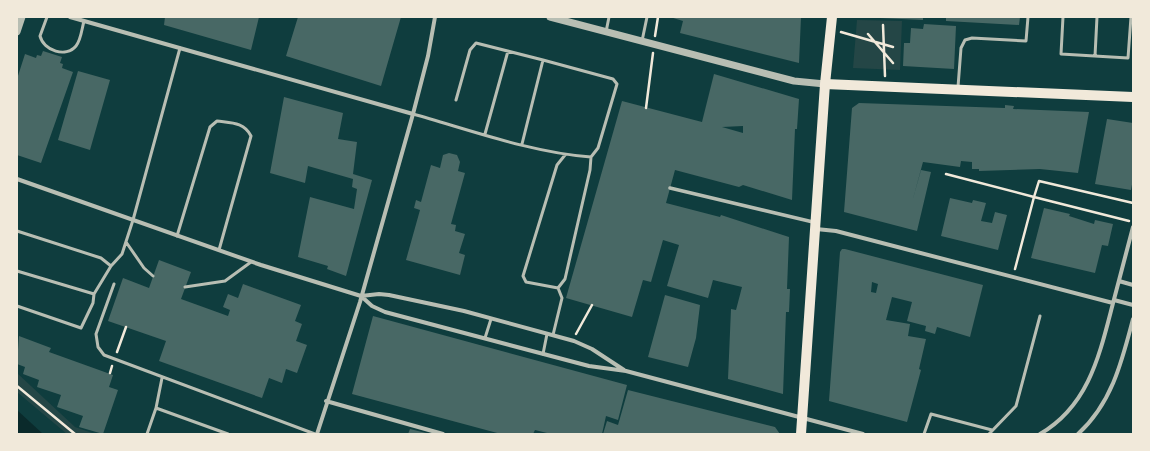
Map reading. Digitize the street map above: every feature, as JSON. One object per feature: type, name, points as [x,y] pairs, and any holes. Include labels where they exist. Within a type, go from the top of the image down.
[{"type":"main road","points":[[801,434],[825,84],[832,17]]},
{"type":"main road","points":[[825,84],[1133,98]]},
{"type":"street","points":[[17,32],[22,17]]},
{"type":"street","points":[[70,17],[413,114]]},
{"type":"street","points":[[316,434],[361,296],[413,114],[428,56],[435,17]]},
{"type":"street","points":[[550,17],[794,81],[825,84]]},
{"type":"street","points":[[17,179],[177,236],[361,296],[378,294],[389,295],[491,319],[583,345],[626,371]]},
{"type":"street","points":[[670,188],[1012,277],[1113,302],[1133,305]]},
{"type":"street","points":[[1040,434],[1069,412],[1086,386],[1099,356],[1133,227]]},
{"type":"street","points":[[1119,281],[1133,285]]},
{"type":"street","points":[[361,296],[372,306],[385,312],[589,366],[626,371],[863,434]]},
{"type":"street","points":[[1078,434],[1099,411],[1113,386],[1120,369],[1133,319]]},
{"type":"street","points":[[326,401],[443,434]]},
{"type":"lane","points":[[46,17],[40,36],[46,47],[52,50],[64,52],[72,49],[78,44],[84,21]]},
{"type":"lane","points":[[606,32],[609,17]]},
{"type":"lane","points":[[642,41],[647,17]]},
{"type":"lane","points":[[958,90],[961,48],[965,40],[972,38],[1026,41],[1028,17]]},
{"type":"lane","points":[[1063,17],[1061,54],[1128,58],[1131,17]]},
{"type":"lane","points":[[1095,56],[1097,17]]},
{"type":"lane","points":[[456,100],[472,46],[480,43],[613,79],[617,84],[598,148],[591,157],[590,170],[565,279],[558,288]]},
{"type":"lane","points":[[17,306],[81,328],[93,303],[94,294],[111,266],[122,254],[133,220],[180,48]]},
{"type":"lane","points":[[485,134],[508,51]]},
{"type":"lane","points":[[522,144],[543,60]]},
{"type":"lane","points":[[413,114],[565,155],[591,157]]},
{"type":"lane","points":[[177,236],[210,126],[217,121],[241,124],[248,129],[251,136],[219,250]]},
{"type":"lane","points":[[558,288],[526,282],[523,276],[557,164],[565,155]]},
{"type":"lane","points":[[17,231],[101,258],[111,266]]},
{"type":"lane","points":[[126,242],[144,268],[153,276]]},
{"type":"lane","points":[[186,288],[225,281],[251,261]]},
{"type":"lane","points":[[17,271],[94,294]]},
{"type":"lane","points":[[114,284],[96,334],[98,347],[104,355],[162,378],[316,434]]},
{"type":"lane","points":[[553,336],[562,298],[558,288]]},
{"type":"lane","points":[[990,434],[992,430],[1016,406],[1040,316]]},
{"type":"lane","points":[[485,338],[491,319]]},
{"type":"lane","points":[[543,354],[547,334]]},
{"type":"lane","points":[[147,434],[156,408],[162,378]]},
{"type":"lane","points":[[156,408],[228,434]]},
{"type":"lane","points":[[924,434],[931,414],[992,430]]},
{"type":"path","points":[[655,40],[658,17]]},
{"type":"path","points":[[883,24],[885,86]]},
{"type":"path","points":[[830,29],[893,48]]},
{"type":"path","points":[[868,34],[894,63]]},
{"type":"path","points":[[646,108],[654,47]]},
{"type":"path","points":[[946,174],[1133,222]]},
{"type":"path","points":[[1012,277],[1039,181],[1133,203]]},
{"type":"path","points":[[117,354],[126,327]]},
{"type":"path","points":[[110,373],[114,360]]},
{"type":"path","points":[[17,386],[75,434]]},
{"type":"shaded area","points":[[857,20],[902,21],[900,70],[853,68]]},
{"type":"shaded area","points":[[17,373],[75,427],[95,434],[67,434],[17,392]]},
{"type":"shaded area","points":[[17,410],[43,434],[17,434]]},
{"type":"building","points":[[165,17],[259,17],[251,50],[164,25]]},
{"type":"building","points":[[298,17],[401,17],[381,86],[286,56]]},
{"type":"building","points":[[670,17],[801,17],[799,63],[680,33],[683,21]]},
{"type":"building","points":[[859,17],[923,17],[923,20]]},
{"type":"building","points":[[946,17],[1020,17],[1019,25],[946,21]]},
{"type":"building","points":[[924,24],[956,26],[954,69],[903,66],[904,43],[910,43],[911,28],[923,29]]},
{"type":"building","points":[[43,51],[62,57],[60,63],[63,64],[62,68],[73,72],[41,163],[17,155],[17,79],[25,54],[36,58],[37,55],[41,56]]},
{"type":"building","points":[[78,71],[110,80],[90,150],[58,140]]},
{"type":"building","points":[[714,74],[799,99],[797,129],[795,129],[792,200],[743,185],[739,187],[675,170],[666,203],[720,217],[721,215],[789,237],[787,289],[790,289],[789,312],[786,312],[783,394],[728,379],[731,309],[736,310],[742,287],[713,280],[708,298],[667,286],[679,245],[663,240],[651,282],[643,280],[632,317],[566,298],[622,101],[702,122]],"holes":[[[743,126],[743,133],[722,127]]]},
{"type":"building","points":[[284,97],[343,113],[338,139],[357,142],[353,174],[372,180],[346,276],[327,269],[328,266],[298,257],[310,197],[354,209],[357,189],[352,187],[353,179],[308,166],[305,183],[270,173]]},
{"type":"building","points":[[859,103],[1005,108],[1005,105],[1014,106],[1013,109],[1089,112],[1078,173],[1040,169],[979,171],[979,169],[972,169],[972,162],[961,161],[960,167],[923,162],[912,202],[921,170],[931,172],[917,231],[844,212],[852,108]]},
{"type":"building","points":[[1107,119],[1133,123],[1133,179],[1131,190],[1095,184]]},
{"type":"building","points":[[449,153],[457,155],[460,162],[458,171],[465,173],[451,224],[456,225],[455,231],[465,234],[459,253],[465,255],[460,275],[406,260],[420,210],[414,208],[416,200],[421,202],[431,165],[440,168],[443,155]]},
{"type":"building","points":[[950,198],[972,203],[973,200],[986,203],[981,221],[992,223],[995,212],[1007,215],[998,250],[941,236]]},
{"type":"building","points":[[1044,208],[1070,214],[1069,216],[1094,224],[1095,220],[1113,224],[1108,246],[1102,245],[1095,273],[1031,258]]},
{"type":"building","points":[[842,249],[983,285],[970,337],[937,327],[935,334],[925,331],[926,326],[907,321],[912,302],[892,297],[886,320],[910,324],[908,336],[926,339],[919,369],[921,370],[907,422],[829,401],[840,252]],"holes":[[[872,282],[878,284],[876,293],[871,292]]]},
{"type":"building","points":[[159,260],[191,272],[181,299],[228,316],[230,310],[223,307],[228,294],[238,298],[243,284],[301,305],[295,321],[302,324],[296,341],[307,345],[297,373],[286,369],[282,383],[269,378],[262,398],[159,361],[166,341],[108,321],[123,278],[149,288]]},
{"type":"building","points":[[665,295],[700,305],[696,338],[688,367],[648,357]]},
{"type":"building","points":[[373,316],[627,385],[618,420],[606,416],[602,434],[551,434],[535,430],[533,434],[501,434],[352,394]]},
{"type":"building","points":[[19,336],[51,348],[49,352],[113,375],[109,387],[118,390],[103,434],[79,427],[83,416],[57,407],[61,395],[37,387],[39,380],[23,374],[25,367],[17,364]]},
{"type":"building","points":[[628,390],[775,427],[780,434],[603,434],[607,421],[618,425]]},
{"type":"building","points":[[410,429],[426,433],[426,434],[408,434]]}]
